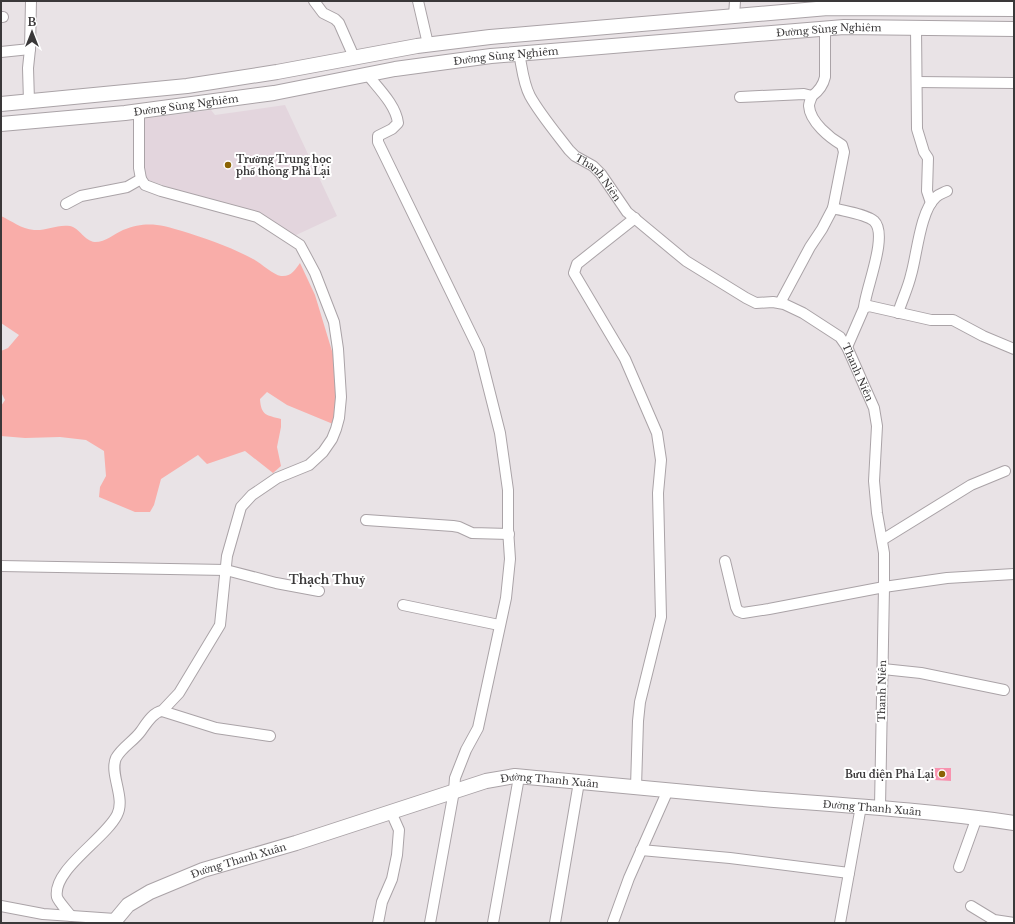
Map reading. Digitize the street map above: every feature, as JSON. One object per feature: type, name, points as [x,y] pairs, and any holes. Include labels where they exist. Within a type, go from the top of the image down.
[{"type":"street","points":[[29,101],[28,68],[31,1]]},
{"type":"street","points":[[314,1],[323,13],[335,19],[339,23],[354,57]]},
{"type":"street","points":[[418,1],[428,44]]},
{"type":"street","points":[[734,16],[735,1]]},
{"type":"street","name":"Đường Sùng Nghiêm","points":[[1,104],[187,86],[277,72],[428,44],[490,37],[734,16],[842,4],[1014,9]]},
{"type":"street","points":[[998,29],[1000,9]]},
{"type":"street","name":"Đường Sùng Nghiêm","points":[[1,124],[139,111],[274,93],[368,74],[439,62],[519,53],[844,27],[1014,29]]},
{"type":"street","points":[[916,28],[917,129],[924,152],[928,158],[927,191],[931,203]]},
{"type":"street","points":[[780,303],[810,247],[822,229],[832,208],[844,152],[842,145],[822,130],[813,118],[809,106],[812,96],[819,92],[824,84],[825,29]]},
{"type":"street","points":[[1,52],[30,49]]},
{"type":"street","name":"Thanh Niên","points":[[519,53],[526,86],[536,105],[569,150],[575,156],[593,166],[601,174],[627,212],[686,261],[746,298],[756,303],[780,303],[803,313],[840,337],[847,347],[874,408],[877,426],[874,481],[877,513],[884,553],[880,807]]},
{"type":"street","points":[[368,74],[390,105],[397,117],[398,123],[392,129],[378,136],[378,142],[479,350],[500,433],[508,490],[510,559],[506,598],[478,728],[466,750],[455,778],[454,791],[430,923]]},
{"type":"street","points":[[917,82],[1014,83]]},
{"type":"street","points":[[740,97],[804,94],[812,96]]},
{"type":"street","points":[[71,916],[57,899],[57,891],[62,875],[106,831],[118,814],[120,800],[115,773],[116,760],[153,716],[162,711],[179,693],[220,626],[227,556],[241,506],[252,495],[277,478],[309,465],[323,452],[332,439],[339,418],[341,397],[338,349],[334,322],[315,273],[300,245],[257,217],[161,191],[145,185],[141,179],[139,111]]},
{"type":"street","points":[[66,204],[81,196],[118,190],[127,187],[141,179]]},
{"type":"street","points":[[898,313],[911,275],[918,241],[931,203],[937,196],[947,191]]},
{"type":"street","points":[[832,208],[856,213],[873,221],[877,227],[878,239],[876,261],[864,300],[864,308],[847,347]]},
{"type":"street","points":[[635,218],[578,264],[574,273],[625,359],[658,433],[660,460],[658,493],[661,617],[640,702],[636,787]]},
{"type":"street","points":[[864,308],[869,306],[932,320],[953,320],[983,336],[1014,349]]},
{"type":"street","points":[[882,540],[971,485],[1004,471]]},
{"type":"street","points":[[366,520],[453,526],[472,533],[509,534]]},
{"type":"street","points":[[725,561],[736,607],[738,611],[743,613],[884,587],[947,578],[1014,574]]},
{"type":"street","points":[[1,566],[226,570],[276,583],[319,591]]},
{"type":"street","points":[[403,605],[500,625]]},
{"type":"street","points":[[883,669],[921,673],[1004,690]]},
{"type":"street","points":[[162,711],[216,728],[270,736]]},
{"type":"street","points":[[493,923],[519,777]]},
{"type":"street","name":"Đường Thanh Xuân","points":[[114,921],[128,905],[150,892],[204,870],[296,843],[486,781],[519,777],[880,807],[977,817],[1014,823]]},
{"type":"street","points":[[556,923],[579,782]]},
{"type":"street","points":[[612,922],[629,878],[668,790]]},
{"type":"street","points":[[840,923],[861,806]]},
{"type":"street","points":[[378,923],[382,902],[392,879],[398,855],[399,830],[392,812]]},
{"type":"street","points":[[959,867],[977,817]]},
{"type":"street","points":[[641,850],[730,858],[848,873]]},
{"type":"street","points":[[1,906],[43,914],[114,921]]},
{"type":"street","points":[[971,906],[994,920],[1014,922]]},
{"type":"shaded area","name":"Trường Trung học phổ thông Phả Lại","points":[[285,105],[337,216],[294,236],[216,203],[148,180],[143,172],[142,119],[211,110],[215,115]]},
{"type":"shaded area","points":[[1,216],[21,226],[34,230],[70,226],[77,229],[91,241],[95,242],[103,241],[123,230],[138,225],[159,225],[209,240],[236,251],[281,276],[290,274],[300,263],[315,295],[335,361],[337,397],[333,424],[287,405],[267,392],[260,399],[263,412],[281,419],[277,447],[281,466],[273,473],[245,451],[207,464],[198,455],[161,479],[154,505],[150,512],[135,512],[99,497],[100,487],[106,476],[104,451],[86,440],[60,437],[25,438],[1,436],[1,406],[5,400],[1,392],[1,351],[8,348],[19,335],[1,323]]},
{"type":"building","name":"Bưu điện Phả Lại","points":[[934,768],[951,768],[951,781],[934,780]]},
{"type":"place","name":"Trường Trung học phổ thông Phả Lại","points":[[228,165]]},
{"type":"place","name":"Bưu điện Phả Lại","points":[[942,774]]},
{"type":"district","name":"Thạch Thuỷ","points":[[327,579]]}]
